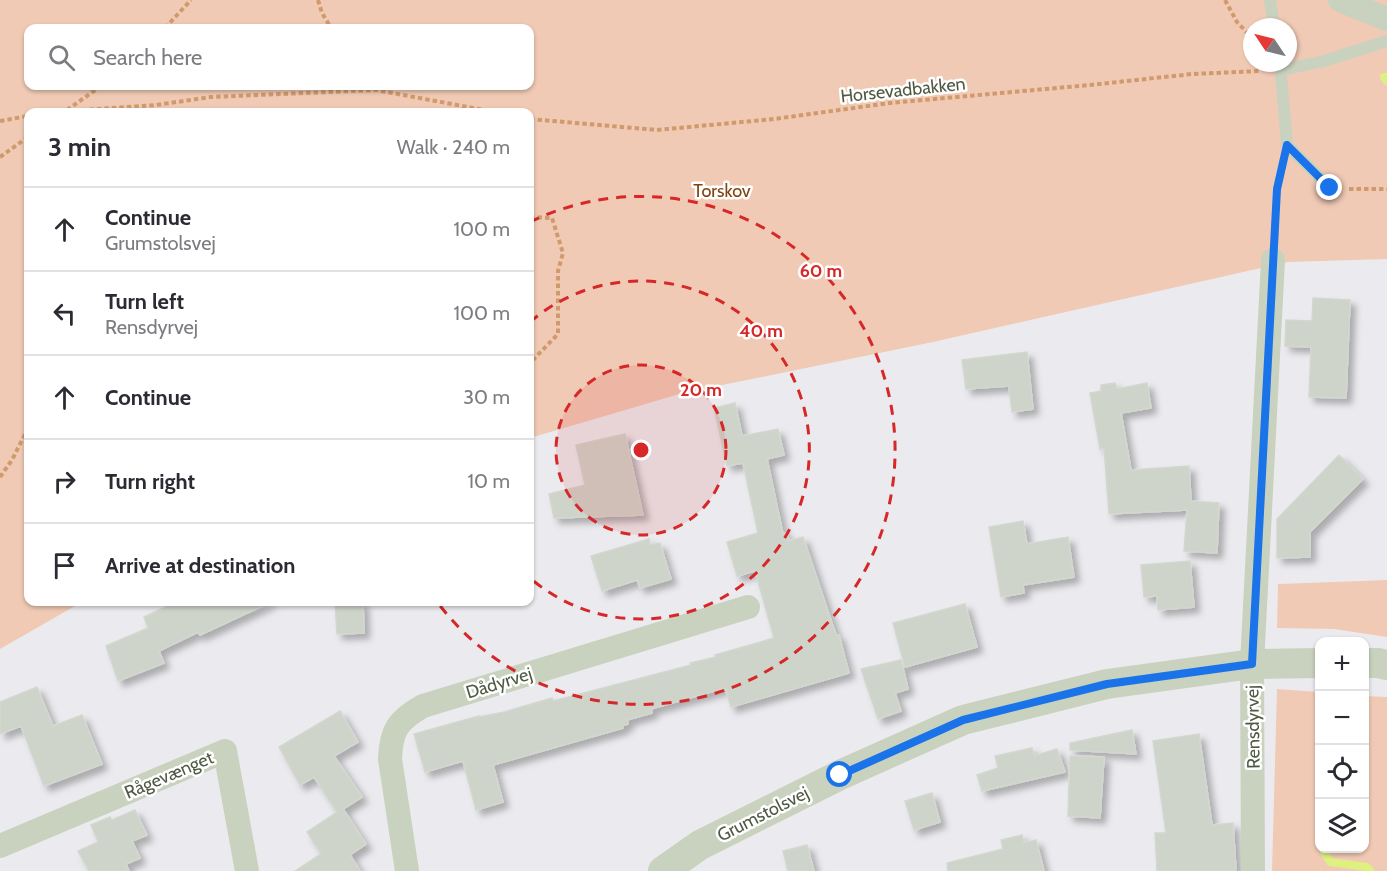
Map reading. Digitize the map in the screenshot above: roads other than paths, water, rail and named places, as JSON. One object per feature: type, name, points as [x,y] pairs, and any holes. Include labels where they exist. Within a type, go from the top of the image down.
[{"type":"street","points":[[1340,0],[1387,20]]},
{"type":"street","name":"Rensdyrvej","points":[[1253,871],[1252,664],[1273,260]]},
{"type":"street","name":"Dådyrvej","points":[[407,871],[390,759],[390,743],[396,727],[407,715],[423,706],[748,608]]},
{"type":"street","name":"Grumstolsvej","points":[[663,871],[700,845],[840,775],[963,720],[1107,684],[1252,664],[1315,663]]},
{"type":"street","points":[[1369,663],[1387,665]]},
{"type":"street","name":"Rågevænget","points":[[0,846],[225,751],[247,871]]},
{"type":"lane","points":[[1270,0],[1273,18]]},
{"type":"lane","points":[[1297,64],[1324,61],[1387,41]]},
{"type":"lane","points":[[1281,72],[1287,145],[1330,188]]},
{"type":"waterway","points":[[1387,77],[1384,77],[1387,81]]},
{"type":"waterway","points":[[1325,853],[1330,862],[1367,867],[1370,871]]},
{"type":"park label","name":"Torskov","points":[[722,191]]}]
